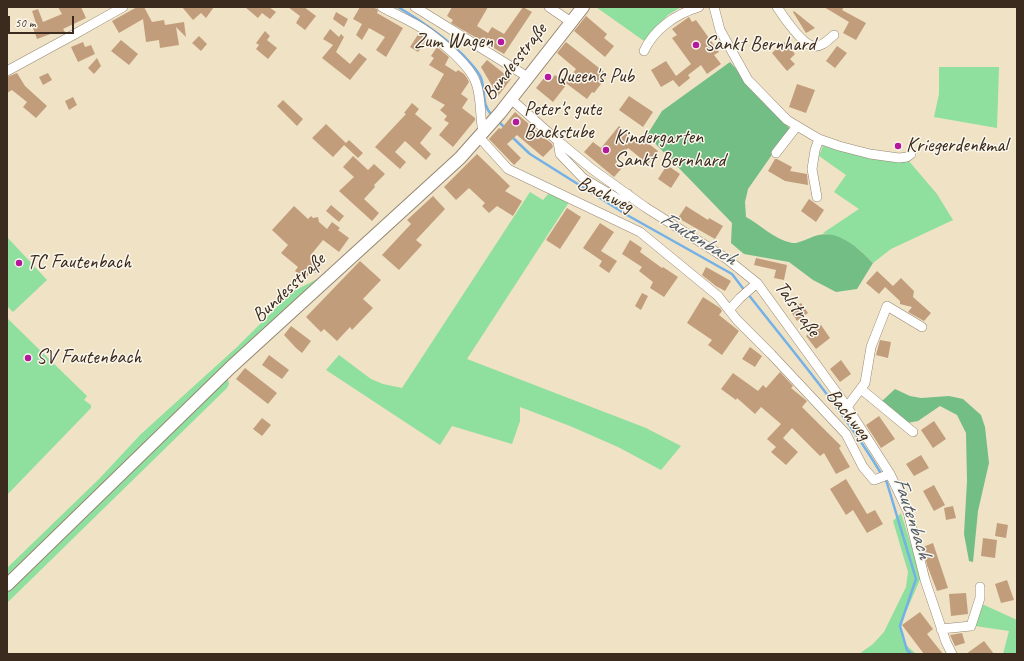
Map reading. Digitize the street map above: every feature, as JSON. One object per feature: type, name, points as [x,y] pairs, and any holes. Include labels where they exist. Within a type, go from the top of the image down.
[{"type":"main road","name":"Bundesstraße","points":[[7,585],[231,367],[460,158],[511,99],[583,7]]},
{"type":"street","points":[[7,70],[76,34],[123,7]]},
{"type":"street","points":[[382,7],[416,24],[438,40],[460,60],[472,74],[476,82],[479,92],[482,126],[489,125]]},
{"type":"street","points":[[549,7],[572,22]]},
{"type":"street","points":[[644,51],[648,42],[659,28],[690,10],[699,7]]},
{"type":"street","points":[[714,7],[720,30],[727,45],[748,80],[787,120],[819,139],[870,154],[899,158],[907,157],[911,154]]},
{"type":"street","points":[[777,7],[808,45],[814,47],[825,44],[834,35]]},
{"type":"street","points":[[417,8],[523,74],[527,78]]},
{"type":"street","name":"Talstraße","points":[[511,99],[592,169],[690,237],[727,259],[757,283],[847,407],[890,474],[908,512],[925,580],[941,629],[952,654]]},
{"type":"street","name":"Bachweg","points":[[489,125],[508,169],[640,232],[718,296],[730,309],[737,320],[846,434],[863,467],[874,480],[890,474]]},
{"type":"street","points":[[776,153],[797,126]]},
{"type":"street","points":[[818,197],[812,169],[815,150],[819,139]]},
{"type":"street","points":[[730,309],[757,283]]},
{"type":"street","points":[[847,407],[865,383],[871,348],[887,306],[922,327]]},
{"type":"street","points":[[861,388],[913,432]]},
{"type":"street","points":[[941,629],[970,626],[980,598],[980,588]]},
{"type":"green space","points":[[596,7],[681,7],[668,15],[644,41]]},
{"type":"green space","points":[[730,62],[790,129],[748,189],[745,202],[746,217],[774,236],[792,243],[804,241],[823,234],[839,237],[847,241],[861,251],[873,263],[857,289],[836,292],[813,280],[789,262],[744,254],[731,243],[732,223],[647,135],[662,111]]},
{"type":"green space","points":[[939,67],[999,67],[997,128],[934,117],[939,94]]},
{"type":"green space","points":[[824,143],[908,160],[937,194],[953,220],[891,249],[873,263],[861,251],[845,240],[823,233],[859,209],[834,192],[846,175],[819,156]]},
{"type":"green space","points":[[530,192],[543,200],[549,193],[569,202],[467,359],[646,428],[681,446],[661,470],[618,447],[570,426],[520,407],[520,421],[512,444],[452,426],[440,445],[326,370],[339,355],[371,379],[383,384],[402,388]]},
{"type":"green space","name":"TC Fautenbach","points":[[7,237],[47,280],[13,312],[7,306]]},
{"type":"green space","points":[[319,278],[7,578],[7,568],[99,479],[141,434],[237,347],[292,292]]},
{"type":"green space","name":"SV Fautenbach","points":[[7,318],[87,396],[84,400],[91,405],[91,408],[7,495]]},
{"type":"green space","points":[[224,379],[228,380],[229,384],[227,388],[7,603],[7,592]]},
{"type":"green space","points":[[895,389],[910,396],[921,398],[949,396],[963,399],[981,415],[985,427],[989,463],[978,511],[973,562],[969,561],[964,534],[967,481],[966,433],[957,415],[940,406],[918,421],[907,423],[882,401]]},
{"type":"green space","points":[[901,513],[921,577],[900,626],[905,644],[916,654],[859,654],[873,644],[884,632],[906,587],[908,572],[893,521]]},
{"type":"green space","points":[[982,604],[1017,620],[1017,654],[1003,654],[1009,631],[975,626]]},
{"type":"building","points":[[58,7],[81,7],[86,18],[63,29],[65,32],[57,34],[56,32],[37,39],[32,25],[36,23],[32,11],[38,9],[43,22],[62,14]]},
{"type":"building","points":[[137,7],[144,7],[152,22],[164,20],[165,25],[184,22],[186,37],[176,27],[179,45],[160,48],[159,40],[146,42],[143,19],[119,33],[112,21]]},
{"type":"building","points":[[182,7],[214,7],[206,18],[201,13],[193,20]]},
{"type":"building","points":[[245,7],[269,7],[276,12],[270,19],[262,13],[258,18]]},
{"type":"building","points":[[288,7],[304,7],[316,16],[305,30],[296,23],[300,16]]},
{"type":"building","points":[[360,7],[372,7],[377,9],[377,13],[403,28],[386,57],[376,50],[385,37],[369,28],[362,40],[356,35],[362,24],[353,19]]},
{"type":"building","points":[[452,7],[488,7],[477,26],[488,33],[492,27],[504,34],[523,7],[532,12],[504,54],[451,23],[453,20],[447,16]]},
{"type":"building","points":[[824,7],[844,7],[842,10],[866,23],[856,40],[843,33],[849,22]]},
{"type":"building","points":[[794,11],[815,28],[806,33],[793,12]]},
{"type":"building","points":[[336,12],[348,19],[344,27],[333,19]]},
{"type":"building","points":[[586,16],[607,34],[604,38],[614,46],[605,57],[574,31]]},
{"type":"building","name":"Sankt Bernhard","points":[[689,17],[692,22],[696,20],[719,52],[714,55],[721,64],[707,74],[701,65],[688,75],[690,78],[679,87],[673,80],[661,87],[651,70],[666,61],[676,76],[691,64],[672,38],[677,35],[672,29]]},
{"type":"building","points":[[330,29],[339,37],[341,34],[344,37],[336,52],[350,64],[359,53],[367,59],[350,80],[322,58],[333,45],[323,39]]},
{"type":"building","points":[[265,31],[270,36],[267,40],[277,48],[268,59],[256,49],[259,45],[256,43]]},
{"type":"building","points":[[419,33],[427,39],[418,52],[410,47]]},
{"type":"building","points":[[199,36],[207,44],[201,51],[192,43]]},
{"type":"building","points":[[121,40],[138,54],[129,65],[111,51]]},
{"type":"building","points":[[83,42],[85,47],[91,45],[95,54],[78,62],[71,47]]},
{"type":"building","points":[[566,42],[608,75],[594,93],[592,92],[587,99],[567,84],[553,102],[536,88],[544,78],[549,82],[555,75],[566,83],[576,69],[557,53]]},
{"type":"building","points":[[784,42],[795,54],[790,59],[795,64],[787,71],[772,53]]},
{"type":"building","points":[[837,46],[847,53],[835,68],[826,61]]},
{"type":"building","points":[[437,47],[449,57],[445,65],[456,72],[458,70],[467,78],[469,82],[461,94],[468,99],[462,108],[475,118],[475,120],[453,147],[439,135],[449,123],[444,120],[447,116],[440,110],[445,105],[431,97],[444,74],[429,65],[434,58],[431,56]]},
{"type":"building","points":[[97,58],[101,66],[94,74],[88,68]]},
{"type":"building","points":[[487,60],[511,79],[498,96],[481,67]]},
{"type":"building","points":[[17,73],[25,86],[47,106],[36,118],[23,107],[27,102],[12,90],[7,93],[7,77]]},
{"type":"building","points":[[48,73],[52,80],[43,85],[39,77]]},
{"type":"building","points":[[797,84],[815,90],[806,113],[789,107]]},
{"type":"building","points":[[629,96],[653,112],[643,127],[619,110]]},
{"type":"building","points":[[73,97],[77,105],[69,110],[65,101]]},
{"type":"building","points":[[283,100],[303,119],[297,126],[277,106]]},
{"type":"building","points":[[412,103],[419,109],[415,114],[432,128],[420,143],[431,154],[426,160],[405,141],[395,152],[406,162],[400,169],[375,147],[406,114],[404,113]]},
{"type":"building","points":[[515,112],[552,144],[553,147],[543,157],[517,135],[507,144],[521,158],[514,165],[489,139],[499,128],[501,129]]},
{"type":"building","points":[[326,124],[346,143],[333,157],[312,138]]},
{"type":"building","name":"Kindergarten Sankt Bernhard","points":[[619,126],[641,144],[644,140],[658,151],[648,164],[628,148],[616,163],[622,168],[614,177],[584,152],[593,142],[601,148]]},
{"type":"building","points":[[349,140],[363,153],[358,158],[344,145]]},
{"type":"building","points":[[477,154],[510,186],[505,191],[522,201],[513,216],[497,206],[489,213],[482,206],[485,203],[469,188],[456,200],[444,187]]},
{"type":"building","points":[[353,156],[368,170],[374,164],[385,174],[374,185],[375,187],[364,199],[379,213],[372,221],[339,191],[354,177],[343,167]]},
{"type":"building","points":[[775,159],[792,167],[790,171],[807,174],[808,185],[785,181],[768,171]]},
{"type":"building","points":[[667,165],[680,174],[671,188],[658,179]]},
{"type":"building","points":[[433,196],[445,209],[416,240],[422,245],[399,270],[382,255],[411,224],[407,220]]},
{"type":"building","points":[[809,199],[824,210],[816,222],[801,211]]},
{"type":"building","points":[[331,205],[344,216],[339,222],[326,211]]},
{"type":"building","points":[[294,206],[308,219],[311,216],[313,218],[318,217],[319,222],[327,229],[332,222],[340,228],[338,230],[349,238],[339,252],[323,240],[310,256],[322,265],[316,273],[312,270],[305,279],[295,271],[298,267],[281,253],[288,245],[272,230]]},
{"type":"building","points":[[686,206],[708,220],[709,218],[723,226],[715,239],[678,218]]},
{"type":"building","points":[[567,208],[581,217],[560,249],[546,240]]},
{"type":"building","points":[[600,223],[614,232],[601,251],[617,261],[609,273],[599,266],[602,261],[583,248]]},
{"type":"building","points":[[630,240],[642,248],[640,252],[662,268],[663,267],[678,277],[664,297],[650,288],[653,282],[639,271],[642,267],[622,254]]},
{"type":"building","points":[[756,258],[787,265],[784,280],[774,278],[776,270],[754,265]]},
{"type":"building","points":[[360,261],[381,280],[363,299],[373,308],[352,330],[350,327],[337,341],[324,329],[321,332],[306,317]]},
{"type":"building","points":[[706,267],[731,281],[725,291],[702,275]]},
{"type":"building","points":[[877,271],[893,286],[901,278],[914,291],[913,297],[931,313],[924,321],[908,312],[912,307],[900,304],[900,301],[885,287],[879,294],[866,283]]},
{"type":"building","points":[[642,293],[648,296],[641,310],[635,306]]},
{"type":"building","points":[[703,297],[720,308],[722,311],[719,315],[739,331],[722,355],[708,345],[712,340],[687,323]]},
{"type":"building","points":[[801,303],[808,313],[797,321],[790,310]]},
{"type":"building","points":[[821,325],[830,338],[816,349],[806,336]]},
{"type":"building","points":[[291,326],[311,341],[302,353],[284,335]]},
{"type":"building","points":[[880,340],[891,342],[888,358],[876,355]]},
{"type":"building","points":[[750,347],[762,356],[755,367],[742,359]]},
{"type":"building","points":[[269,355],[289,370],[282,379],[262,365]]},
{"type":"building","points":[[841,360],[851,374],[840,382],[830,369]]},
{"type":"building","points":[[245,368],[277,393],[268,404],[236,379]]},
{"type":"building","points":[[780,372],[793,386],[791,388],[807,401],[802,407],[841,446],[839,448],[850,467],[836,474],[824,453],[820,456],[792,428],[783,438],[798,452],[786,465],[771,452],[776,447],[767,439],[781,424],[761,407],[755,414],[737,398],[736,400],[721,389],[733,373],[758,391],[763,385],[766,388]]},
{"type":"building","points":[[879,416],[895,439],[881,448],[866,425]]},
{"type":"building","points":[[262,418],[271,425],[262,436],[253,429]]},
{"type":"building","points":[[934,421],[946,439],[933,448],[921,430]]},
{"type":"building","points":[[921,455],[929,468],[914,476],[906,464]]},
{"type":"building","points":[[846,479],[867,514],[875,510],[883,524],[867,533],[853,510],[846,515],[830,489]]},
{"type":"building","points":[[934,485],[945,505],[934,511],[923,491]]},
{"type":"building","points":[[953,506],[956,518],[946,520],[944,508]]},
{"type":"building","points":[[997,523],[1008,525],[1006,538],[995,536]]},
{"type":"building","points":[[983,538],[997,540],[995,558],[981,556]]},
{"type":"building","points":[[933,543],[948,588],[937,591],[927,565],[923,547]]},
{"type":"building","points":[[1007,580],[1014,600],[1001,603],[995,584]]},
{"type":"building","points":[[966,593],[968,614],[951,616],[949,594]]},
{"type":"building","points":[[920,612],[933,629],[927,634],[943,654],[924,654],[902,625]]},
{"type":"building","points":[[962,633],[965,643],[955,646],[950,635]]},
{"type":"building","points":[[984,641],[994,654],[966,654]]},
{"type":"waterway","name":"Fautenbach","points":[[398,7],[441,36],[474,67],[481,78],[486,107],[492,115]]},
{"type":"waterway","name":"Fautenbach","points":[[497,120],[505,128]]},
{"type":"waterway","name":"Fautenbach","points":[[512,137],[530,154],[627,215],[732,274],[745,291]]},
{"type":"waterway","name":"Fautenbach","points":[[748,294],[835,405],[852,428],[882,475]]},
{"type":"waterway","name":"Fautenbach","points":[[885,479],[916,579],[900,626],[907,650],[911,654]]},
{"type":"place","name":"Zum Wagen","points":[[501,42]]},
{"type":"place","name":"Sankt Bernhard","points":[[696,45]]},
{"type":"place","name":"Queen's Pub","points":[[548,77]]},
{"type":"place","name":"Peter's gute Backstube","points":[[516,122]]},
{"type":"place","name":"Kriegerdenkmal","points":[[898,146]]},
{"type":"place","name":"Kindergarten Sankt Bernhard","points":[[606,150]]},
{"type":"place","name":"TC Fautenbach","points":[[19,263]]},
{"type":"place","name":"SV Fautenbach","points":[[28,358]]}]
